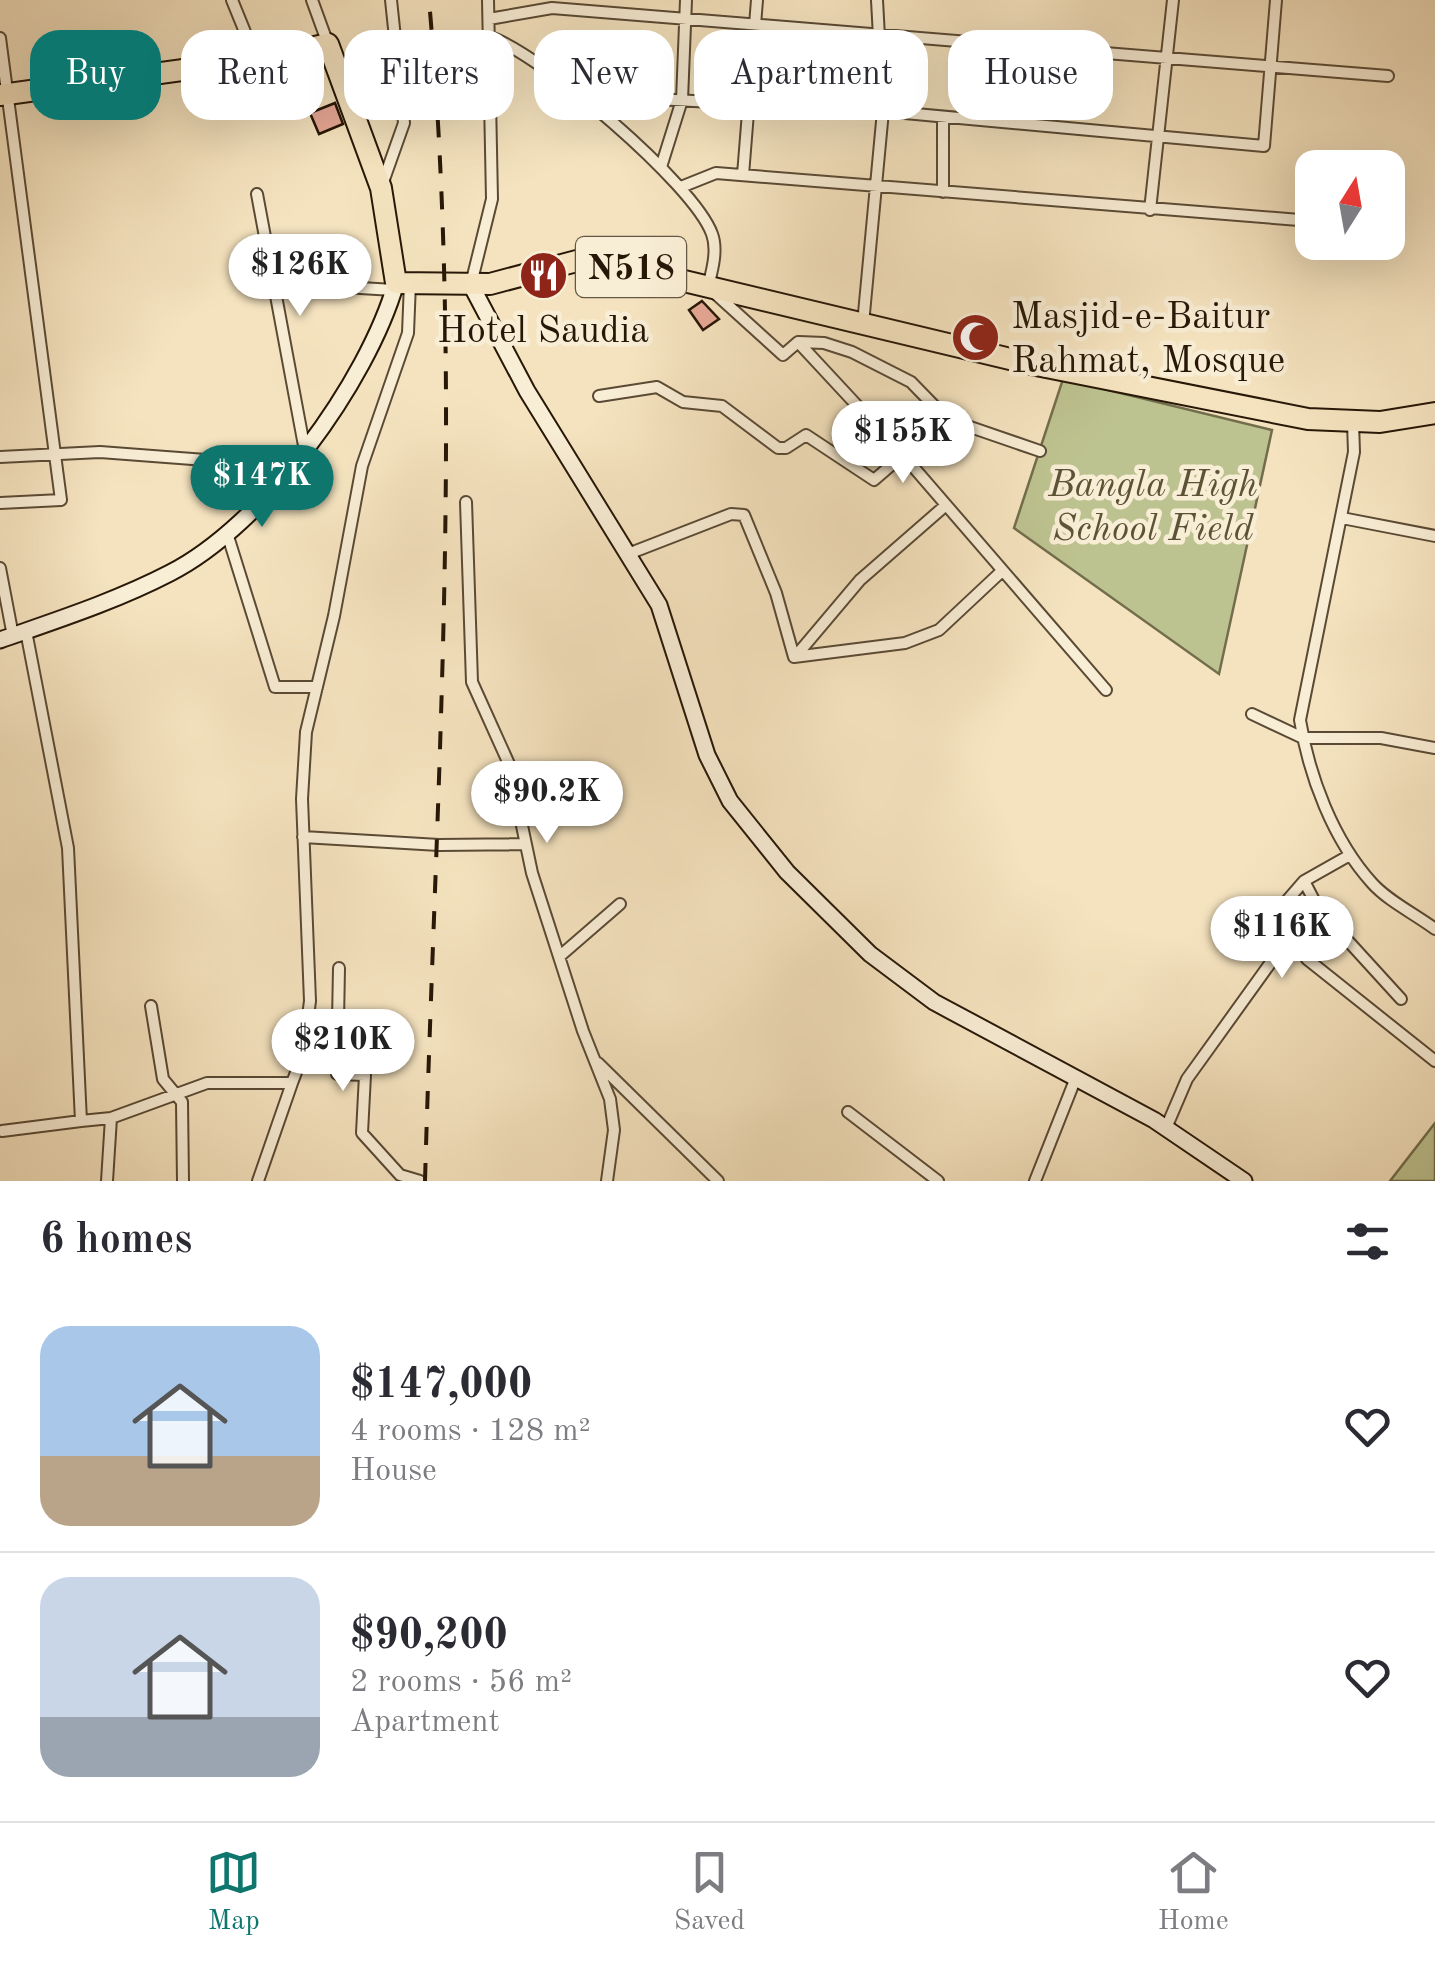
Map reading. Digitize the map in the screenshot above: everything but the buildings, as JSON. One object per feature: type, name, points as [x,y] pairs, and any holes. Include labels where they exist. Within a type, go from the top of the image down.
[{"type":"highway","points":[[324,45],[328,44],[381,188],[400,285]]},
{"type":"highway","points":[[3,94],[181,70]]},
{"type":"highway","name":"N518","points":[[400,285],[471,285],[588,258],[863,325],[1234,404],[1353,423],[1435,414]]},
{"type":"street","points":[[232,0],[244,30]]},
{"type":"street","points":[[312,0],[328,44]]},
{"type":"street","points":[[381,188],[404,123],[392,0]]},
{"type":"street","points":[[661,167],[682,100],[686,0]]},
{"type":"street","points":[[755,30],[757,0]]},
{"type":"street","points":[[878,0],[882,30]]},
{"type":"street","points":[[1150,210],[1174,0]]},
{"type":"street","points":[[928,115],[1264,146],[1276,0]]},
{"type":"street","points":[[490,30],[492,1]]},
{"type":"street","points":[[489,19],[552,8],[825,30]]},
{"type":"street","points":[[0,38],[3,94],[61,500],[0,503]]},
{"type":"street","points":[[928,39],[1388,76]]},
{"type":"street","points":[[674,100],[694,101]]},
{"type":"street","points":[[942,192],[943,117]]},
{"type":"street","points":[[491,120],[492,198],[471,285],[526,391],[660,605],[708,756],[730,801],[787,872],[870,954],[934,1002],[1166,1128],[1244,1181]]},
{"type":"street","points":[[608,120],[680,187],[714,242],[708,287],[782,355],[798,342],[852,352],[911,382],[947,418],[1040,451]]},
{"type":"street","points":[[743,175],[748,120]]},
{"type":"street","points":[[863,325],[883,120]]},
{"type":"street","points":[[680,187],[716,173],[1295,220]]},
{"type":"street","points":[[258,194],[305,452]]},
{"type":"street","points":[[274,292],[309,285],[400,285]]},
{"type":"street","points":[[13,636],[174,572],[227,533],[305,452],[371,347],[400,285]]},
{"type":"street","points":[[258,1181],[304,1054],[310,1000],[303,760],[362,466],[408,333],[400,285]]},
{"type":"street","points":[[798,342],[903,455],[1106,690]]},
{"type":"street","points":[[598,396],[657,387],[683,402],[722,406],[778,448],[786,448],[806,435],[874,480],[903,455]]},
{"type":"street","points":[[1353,423],[1354,452],[1300,720],[1306,759],[1350,855],[1374,886],[1435,929]]},
{"type":"street","points":[[0,457],[54,454],[232,462],[270,490]]},
{"type":"street","points":[[466,502],[472,682],[508,764],[526,844],[582,1031],[610,1099],[614,1130],[607,1181]]},
{"type":"street","points":[[794,658],[860,580],[946,505]]},
{"type":"street","points":[[628,554],[730,514],[744,515],[751,522],[776,593],[794,658]]},
{"type":"street","points":[[1342,518],[1435,536]]},
{"type":"street","points":[[227,533],[275,687],[317,687]]},
{"type":"street","points":[[0,568],[13,636],[68,848],[81,1121]]},
{"type":"street","points":[[794,658],[904,644],[939,630],[1002,571]]},
{"type":"street","points":[[1252,714],[1303,738],[1382,738],[1435,748]]},
{"type":"street","points":[[303,837],[439,845],[526,844]]},
{"type":"street","points":[[1350,855],[1304,881],[1284,899],[1278,911],[1282,922],[1306,959],[1435,1061]]},
{"type":"street","points":[[1304,881],[1318,908],[1400,999]]},
{"type":"street","points":[[560,956],[620,904]]},
{"type":"street","points":[[1412,912],[1435,916]]},
{"type":"street","points":[[1166,1128],[1187,1078],[1274,958],[1282,922]]},
{"type":"street","points":[[339,968],[336,1074],[365,1075],[362,1132],[400,1175],[420,1181]]},
{"type":"street","points":[[151,1006],[162,1079],[178,1094],[184,1117],[183,1181]]},
{"type":"street","points":[[598,1062],[718,1181]]},
{"type":"street","points":[[1035,1181],[1075,1080]]},
{"type":"street","points":[[2,1130],[111,1118],[206,1083],[292,1083]]},
{"type":"street","points":[[848,1112],[938,1181]]},
{"type":"street","points":[[107,1181],[111,1118]]},
{"type":"green space","name":"Bangla High School Field","points":[[1063,379],[1272,430],[1219,674],[1014,528]]},
{"type":"green space","points":[[1435,1123],[1435,1181],[1390,1181]]},
{"type":"railway","points":[[425,1181],[446,443],[445,295],[429,0]]},
{"type":"place","name":"Hotel Saudia","points":[[543,275]]},
{"type":"place","name":"Masjid-e-Baitur Rahmat, Mosque","points":[[976,337]]}]
